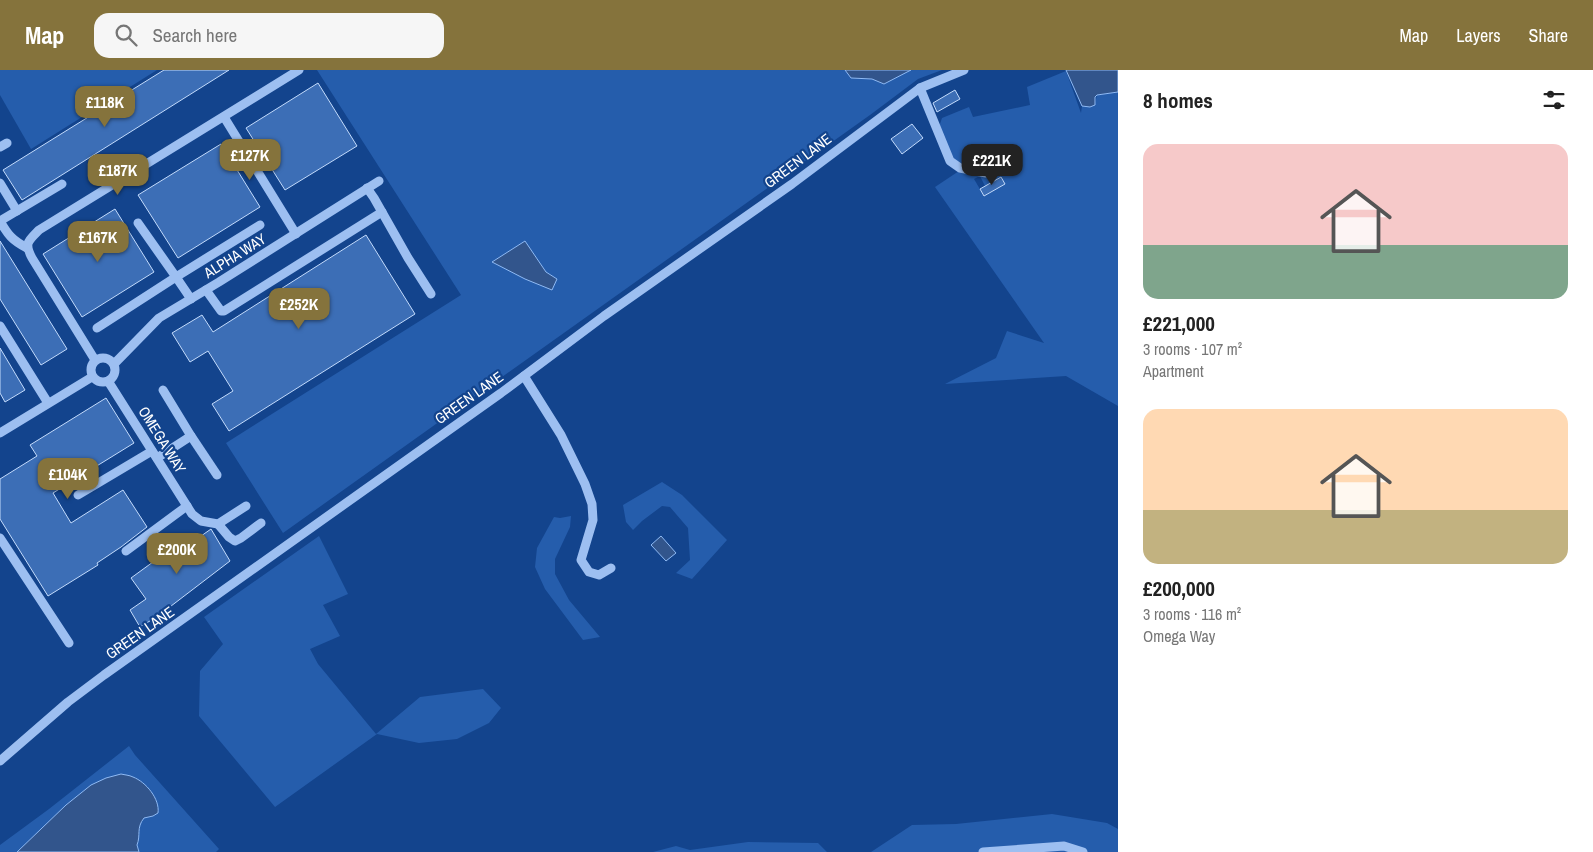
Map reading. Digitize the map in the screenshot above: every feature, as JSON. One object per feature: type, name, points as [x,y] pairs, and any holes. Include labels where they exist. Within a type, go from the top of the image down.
[{"type":"street","points":[[27,248],[27,244],[39,230],[299,70]]},
{"type":"street","name":"GREEN LANE","points":[[0,761],[68,702],[104,675],[524,376],[604,316],[792,184],[920,88],[964,70]]},
{"type":"street","points":[[920,88],[950,161],[960,168],[986,173]]},
{"type":"street","points":[[224,116],[296,234]]},
{"type":"street","name":"ALPHA WAY","points":[[114,364],[159,318],[379,181]]},
{"type":"street","points":[[0,183],[16,211]]},
{"type":"street","points":[[62,184],[0,221],[15,241],[27,248],[94,360]]},
{"type":"street","points":[[367,188],[431,294]]},
{"type":"street","points":[[206,290],[221,311],[224,311],[382,212]]},
{"type":"street","points":[[138,223],[191,299]]},
{"type":"street","points":[[97,328],[260,225]]},
{"type":"street","points":[[0,326],[48,404]]},
{"type":"street","points":[[107,358],[114,364],[114,374],[108,381],[98,382],[92,377],[90,366],[94,360],[107,358]]},
{"type":"street","points":[[524,376],[561,435],[585,484],[592,504],[593,520],[581,560],[589,572],[600,575],[611,568]]},
{"type":"street","points":[[0,433],[92,377]]},
{"type":"street","name":"OMEGA WAY","points":[[108,381],[190,510]]},
{"type":"street","points":[[163,390],[217,475]]},
{"type":"street","points":[[78,495],[191,436]]},
{"type":"street","points":[[218,524],[246,506]]},
{"type":"street","points":[[126,551],[190,510],[201,521],[218,524],[235,541],[261,524]]},
{"type":"street","points":[[0,538],[69,643]]},
{"type":"street","points":[[983,852],[1064,846],[1083,852]]},
{"type":"shaded area","points":[[0,70],[157,70],[31,149],[0,95]]},
{"type":"shaded area","points":[[317,70],[845,70],[851,78],[872,79],[884,84],[911,70],[942,70],[918,79],[283,533],[226,443],[461,295]],"holes":[[[525,241],[546,272],[557,279],[492,262]]]},
{"type":"shaded area","points":[[845,70],[911,70],[884,84],[872,79],[851,78]]},
{"type":"shaded area","points":[[1066,70],[1118,70],[1118,92],[1097,95],[1095,97],[1095,105],[1090,107],[1082,106]]},
{"type":"shaded area","points":[[1066,71],[1081,113],[1082,106],[1095,104],[1097,95],[1118,92],[1118,406],[1066,376],[945,384],[996,358],[1007,331],[1044,343],[935,187],[959,171],[939,127],[942,118],[969,107],[973,117],[1030,105],[1027,87]],"holes":[[[980,176],[985,186],[1001,177],[1005,184],[984,196],[974,179]]]},
{"type":"shaded area","points":[[525,241],[546,272],[557,279],[552,290],[492,262]]},
{"type":"shaded area","points":[[662,482],[682,495],[727,540],[692,579],[676,573],[690,560],[688,528],[670,507],[662,506],[633,530],[626,522],[623,505]]},
{"type":"shaded area","points":[[571,516],[570,527],[555,559],[555,574],[569,600],[600,637],[583,640],[545,589],[535,567],[537,548],[554,517]]},
{"type":"shaded area","points":[[319,536],[348,594],[323,605],[340,636],[310,649],[318,664],[376,734],[420,697],[483,689],[501,708],[489,723],[457,739],[419,743],[377,734],[275,807],[199,716],[200,671],[223,644],[204,617]]},
{"type":"shaded area","points":[[661,536],[676,553],[666,561],[651,545]]},
{"type":"shaded area","points":[[129,746],[219,849],[216,852],[139,852],[137,845],[140,825],[144,817],[153,816],[91,785],[66,805],[17,852],[0,852],[0,845]]},
{"type":"shaded area","points":[[121,774],[138,779],[147,787],[157,802],[158,813],[144,818],[140,825],[137,845],[139,852],[17,852],[66,805],[91,785]]},
{"type":"shaded area","points":[[1052,814],[1107,823],[1118,829],[1118,852],[871,852],[912,825],[956,824]]},
{"type":"shaded area","points":[[748,842],[818,843],[827,852],[653,852],[676,846],[690,850]]},
{"type":"building","points":[[164,70],[229,70],[22,200],[3,170]]},
{"type":"building","points":[[318,83],[357,146],[285,190],[246,128]]},
{"type":"building","points":[[955,90],[960,99],[937,112],[933,103]]},
{"type":"building","points":[[912,124],[923,138],[902,154],[891,139]]},
{"type":"building","points":[[221,144],[260,207],[178,258],[138,195]]},
{"type":"building","points":[[1001,177],[1005,184],[984,196],[980,189]]},
{"type":"building","points":[[115,209],[154,272],[82,317],[43,254]]},
{"type":"building","points":[[366,235],[415,314],[229,431],[212,404],[233,391],[208,351],[190,362],[172,333],[202,315],[213,332]]},
{"type":"building","points":[[0,241],[67,349],[41,365],[0,299]]},
{"type":"building","points":[[0,348],[25,390],[5,402],[0,393]]},
{"type":"building","points":[[106,398],[134,443],[53,493],[71,523],[123,490],[147,527],[97,563],[98,565],[48,596],[0,519],[0,479],[37,456],[30,445]]},
{"type":"building","points":[[211,529],[230,561],[158,616],[140,627],[130,610],[146,599],[131,578],[190,535],[194,541]]}]
